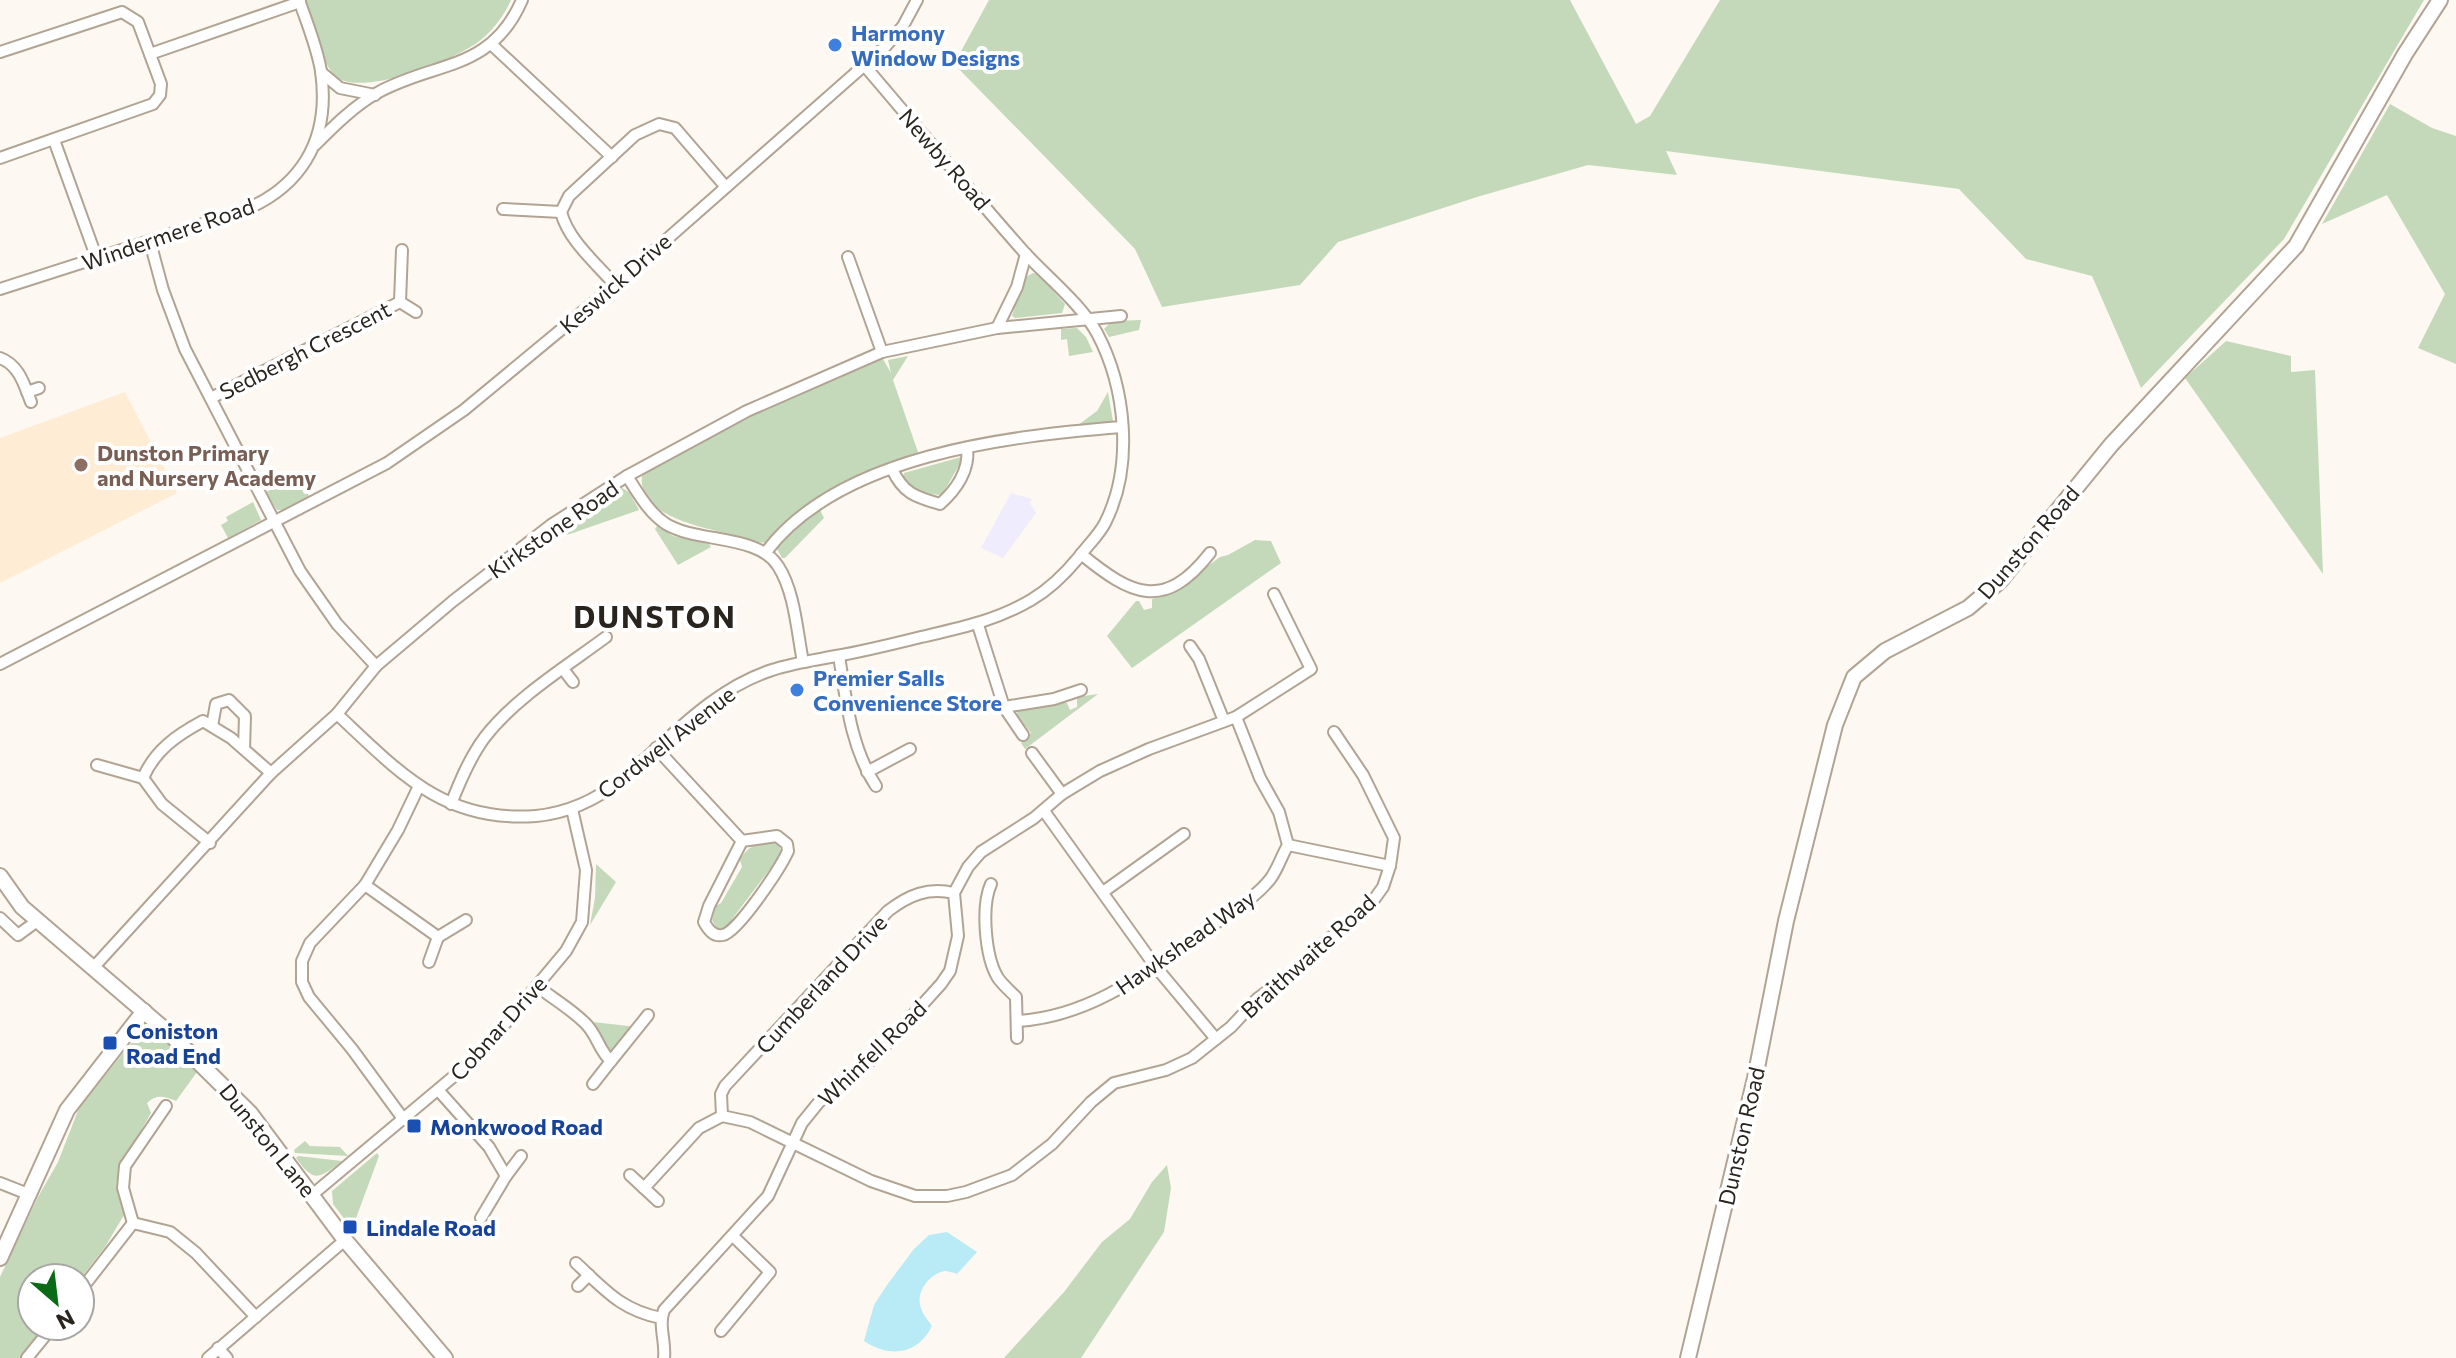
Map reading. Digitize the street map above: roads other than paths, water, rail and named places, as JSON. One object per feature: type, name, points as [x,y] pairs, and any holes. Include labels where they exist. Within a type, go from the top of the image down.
[{"type":"main road","name":"Dunston Road","points":[[1688,1358],[1745,1123],[1786,921],[1835,725],[1854,677],[1885,651],[1968,608],[2000,581],[2111,445],[2296,246],[2405,54],[2440,0]]},
{"type":"main road","name":"Dunston Lane","points":[[0,876],[22,907],[144,1011],[213,1074],[250,1113],[345,1240],[445,1358]]},
{"type":"main road","points":[[0,1258],[67,1110],[144,1011]]},
{"type":"street","name":"Windermere Road","points":[[0,289],[258,206],[283,189],[314,146],[338,122],[375,95],[469,59],[491,44],[509,25],[522,0]]},
{"type":"street","name":"Keswick Drive","points":[[0,664],[387,463],[464,410],[615,285],[864,65],[903,26],[917,0]]},
{"type":"street","name":"Windermere Road","points":[[300,1],[321,72],[324,106],[314,146]]},
{"type":"street","points":[[150,54],[300,1]]},
{"type":"street","points":[[0,52],[122,12],[138,22],[161,84],[160,95],[153,104],[0,158]]},
{"type":"street","points":[[491,44],[612,157]]},
{"type":"street","name":"Newby Road","points":[[864,65],[1026,254],[1086,318]]},
{"type":"street","points":[[321,72],[340,88],[375,95]]},
{"type":"street","points":[[615,285],[564,225],[561,212],[569,196],[635,135],[659,124],[675,128],[725,186]]},
{"type":"street","points":[[54,140],[97,259]]},
{"type":"street","points":[[503,209],[561,212]]},
{"type":"street","points":[[150,242],[163,290],[185,349],[307,582],[337,624],[376,666]]},
{"type":"street","name":"Sedbergh Crescent","points":[[400,302],[402,250]]},
{"type":"street","points":[[997,328],[1017,287],[1026,254]]},
{"type":"street","points":[[848,257],[882,352]]},
{"type":"street","name":"Sedbergh Crescent","points":[[211,398],[400,302]]},
{"type":"street","name":"Sedbergh Crescent","points":[[400,302],[416,312]]},
{"type":"street","name":"Kirkstone Road","points":[[93,968],[271,773],[337,714],[376,666],[551,525],[627,476],[747,411],[882,352],[997,328],[1121,316]]},
{"type":"street","name":"Cordwell Avenue","points":[[337,714],[419,786],[451,804],[478,813],[513,817],[572,809],[619,781],[690,718],[730,690],[771,670],[978,625],[1031,600],[1062,578],[1104,524],[1116,494],[1121,466],[1122,427],[1112,368],[1101,341],[1086,318]]},
{"type":"street","points":[[0,358],[14,365],[29,397],[39,388]]},
{"type":"street","points":[[766,552],[782,531],[826,497],[892,469],[1016,438],[1122,427]]},
{"type":"street","points":[[892,469],[901,487],[922,499],[940,504],[951,494],[962,475],[968,458],[967,448]]},
{"type":"street","points":[[627,476],[651,513],[668,525],[766,552],[778,565],[785,580],[803,662]]},
{"type":"street","points":[[1081,554],[1137,592],[1157,593],[1200,566],[1210,553]]},
{"type":"street","points":[[954,893],[968,867],[981,852],[1044,811],[1062,794],[1100,771],[1236,717],[1311,669],[1274,594]]},
{"type":"street","points":[[978,625],[1004,707],[1023,735]]},
{"type":"street","points":[[451,804],[485,737],[509,712],[606,637]]},
{"type":"street","points":[[1190,646],[1199,659],[1224,721]]},
{"type":"street","points":[[839,656],[851,727],[867,772],[876,786]]},
{"type":"street","points":[[563,669],[573,682]]},
{"type":"street","points":[[1004,707],[1054,699],[1081,690]]},
{"type":"street","points":[[212,726],[216,704],[229,700],[245,716],[244,749]]},
{"type":"street","points":[[1236,717],[1260,778],[1279,812],[1288,845],[1390,866],[1394,838],[1363,775],[1334,732]]},
{"type":"street","points":[[143,778],[151,759],[183,732],[203,721],[244,749],[271,773]]},
{"type":"street","points":[[656,748],[742,841]]},
{"type":"street","points":[[867,772],[910,749]]},
{"type":"street","points":[[1032,753],[1062,794]]},
{"type":"street","points":[[97,765],[143,778],[162,804],[210,843]]},
{"type":"street","points":[[404,1120],[309,997],[302,982],[302,961],[310,943],[365,885],[398,830],[419,786]]},
{"type":"street","name":"Cobnar Drive","points":[[312,1195],[478,1056],[566,951],[582,922],[586,870],[572,809]]},
{"type":"street","points":[[1044,811],[1155,966],[1216,1039]]},
{"type":"street","points":[[1103,892],[1184,834]]},
{"type":"street","points":[[777,836],[783,839],[788,851],[765,890],[732,930],[715,935],[704,922],[742,841],[777,836]]},
{"type":"street","name":"Hawkshead Way","points":[[1018,1021],[1042,1020],[1093,1004],[1128,985],[1259,890],[1270,878],[1288,845]]},
{"type":"street","name":"Braithwaite Road","points":[[722,1116],[750,1122],[896,1191],[929,1197],[966,1192],[1012,1175],[1052,1144],[1091,1102],[1114,1083],[1192,1058],[1231,1027],[1257,999],[1360,915],[1383,887],[1390,866]]},
{"type":"street","points":[[991,884],[985,912],[988,942],[998,978],[1016,997],[1017,1038]]},
{"type":"street","points":[[365,885],[438,937]]},
{"type":"street","name":"Cumberland Drive","points":[[722,1116],[721,1094],[725,1086],[888,911],[901,901],[927,891],[954,893]]},
{"type":"street","name":"Whinfell Road","points":[[661,1318],[668,1305],[768,1196],[802,1123],[819,1102],[875,1057],[932,997],[950,971],[958,936],[954,893]]},
{"type":"street","points":[[0,918],[18,935],[37,921]]},
{"type":"street","points":[[429,962],[438,937],[466,920]]},
{"type":"street","points":[[537,986],[584,1021],[594,1033],[604,1055],[611,1061]]},
{"type":"street","points":[[593,1084],[648,1015]]},
{"type":"street","points":[[439,1091],[489,1147],[506,1176]]},
{"type":"street","points":[[133,1223],[123,1188],[125,1166],[166,1106]]},
{"type":"street","points":[[644,1188],[699,1128],[722,1116]]},
{"type":"street","points":[[481,1218],[521,1156]]},
{"type":"street","points":[[630,1175],[658,1201]]},
{"type":"street","points":[[0,1183],[28,1194]]},
{"type":"street","points":[[96,1270],[133,1223]]},
{"type":"street","points":[[133,1223],[170,1232],[196,1253],[256,1317]]},
{"type":"street","points":[[721,1331],[770,1272],[733,1236]]},
{"type":"street","points":[[208,1358],[345,1240]]},
{"type":"street","points":[[576,1263],[630,1309],[661,1318],[664,1358]]},
{"type":"street","points":[[578,1286],[589,1275]]},
{"type":"street","points":[[27,1358],[40,1342]]},
{"type":"street","points":[[218,1348],[227,1358]]},
{"type":"water","points":[[947,1232],[977,1252],[957,1274],[940,1272],[923,1288],[921,1307],[932,1326],[926,1336],[902,1351],[883,1350],[864,1341],[874,1305],[914,1249],[929,1235]]},
{"type":"place","name":"Harmony Window Designs","points":[[835,45]]},
{"type":"place","name":"Dunston Primary and Nursery Academy","points":[[81,465]]},
{"type":"place","name":"Premier Salls Convenience Store","points":[[797,690]]},
{"type":"place","name":"Coniston Road End","points":[[110,1043]]},
{"type":"place","name":"Monkwood Road","points":[[414,1126]]},
{"type":"place","name":"Lindale Road","points":[[350,1227]]},
{"type":"district","name":"DUNSTON","points":[[655,615]]}]
